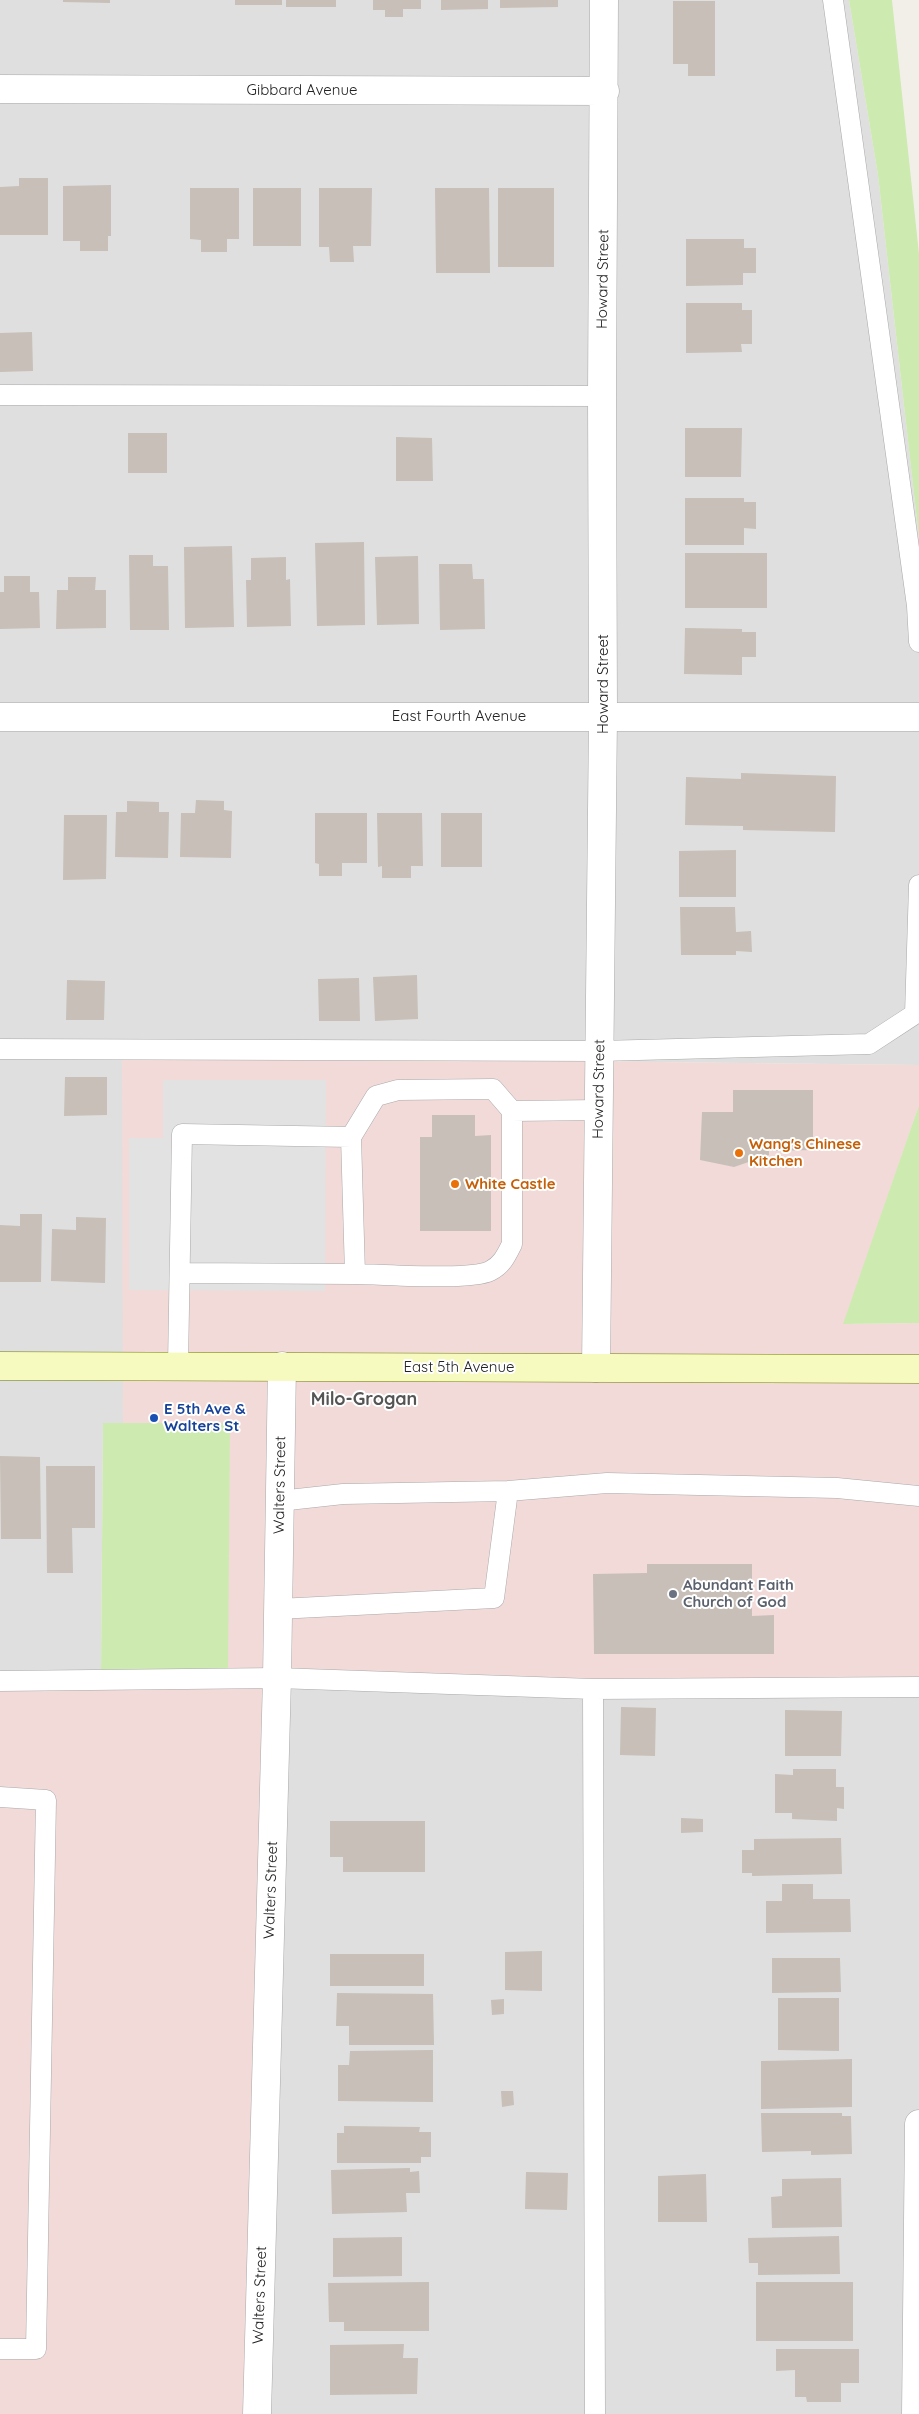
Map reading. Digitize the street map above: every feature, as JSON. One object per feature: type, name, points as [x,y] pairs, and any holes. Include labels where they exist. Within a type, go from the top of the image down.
[{"type":"main road","name":"East 5th Avenue","points":[[0,1366],[178,1365],[919,1369]]},
{"type":"street","name":"Howard Street","points":[[596,1368],[604,717],[602,396],[604,0]]},
{"type":"street","name":"Gibbard Avenue","points":[[0,89],[605,92]]},
{"type":"street","name":"East Fourth Avenue","points":[[0,718],[919,717]]},
{"type":"street","name":"Walters Street","points":[[257,2414],[277,1678],[282,1366]]},
{"type":"street","points":[[916,2414],[919,2124]]},
{"type":"lane","points":[[834,0],[917,606],[919,642]]},
{"type":"lane","points":[[0,395],[602,396]]},
{"type":"lane","points":[[0,1049],[600,1051],[869,1044],[915,1014],[919,885]]},
{"type":"lane","points":[[180,1273],[468,1276],[490,1271],[504,1261],[512,1244],[512,1111],[493,1090],[398,1090],[376,1096],[351,1137],[355,1274]]},
{"type":"lane","points":[[512,1111],[599,1110]]},
{"type":"lane","points":[[178,1365],[182,1134],[351,1137]]},
{"type":"lane","points":[[279,1501],[343,1494],[508,1490],[607,1483],[837,1488],[919,1496]]},
{"type":"lane","points":[[278,1609],[494,1598],[508,1490]]},
{"type":"lane","points":[[0,1681],[277,1678],[593,1689],[919,1687]]},
{"type":"lane","points":[[593,1689],[596,2414]]},
{"type":"lane","points":[[0,1797],[46,1800],[36,2349],[0,2349]]},
{"type":"shaded area","points":[[0,0],[849,0],[878,175],[919,538],[919,1065],[123,1056],[123,1423],[103,1423],[101,1673],[0,1672]]},
{"type":"shaded area","points":[[122,1056],[919,1065],[919,1105],[844,1324],[919,1323],[919,1689],[271,1683],[260,2414],[0,2414],[0,1672],[101,1673],[229,1424],[123,1423]]},
{"type":"shaded area","points":[[163,1080],[326,1080],[325,1291],[129,1290],[129,1138],[163,1138]]},
{"type":"shaded area","points":[[271,1683],[919,1689],[919,2414],[260,2414]]},
{"type":"green space","points":[[849,0],[892,0],[919,254],[919,538],[878,175]]},
{"type":"green space","points":[[919,1105],[919,1323],[843,1324]]},
{"type":"green space","points":[[103,1423],[230,1423],[228,1674],[101,1673]]},
{"type":"building","points":[[63,0],[110,0],[110,3],[63,2]]},
{"type":"building","points":[[235,0],[282,0],[282,5],[235,5]]},
{"type":"building","points":[[286,0],[336,0],[336,7],[286,7]]},
{"type":"building","points":[[373,0],[421,0],[421,9],[403,9],[403,17],[385,17],[385,10],[373,10]]},
{"type":"building","points":[[441,0],[488,0],[488,9],[441,10]]},
{"type":"building","points":[[500,0],[558,0],[558,7],[500,8]]},
{"type":"building","points":[[673,1],[715,1],[715,76],[688,76],[688,64],[673,64]]},
{"type":"building","points":[[19,178],[48,178],[48,235],[0,235],[0,187],[19,186]]},
{"type":"building","points":[[111,185],[111,236],[108,236],[108,251],[80,251],[80,241],[63,241],[63,186]]},
{"type":"building","points":[[190,188],[239,188],[239,239],[227,239],[227,252],[201,252],[201,240],[190,239]]},
{"type":"building","points":[[253,188],[301,188],[301,246],[253,246]]},
{"type":"building","points":[[319,188],[372,188],[371,246],[353,246],[354,262],[330,262],[329,247],[319,247]]},
{"type":"building","points":[[435,188],[489,188],[490,273],[436,273]]},
{"type":"building","points":[[498,188],[554,188],[554,267],[498,267]]},
{"type":"building","points":[[686,239],[744,239],[744,248],[756,248],[756,273],[743,273],[743,285],[686,286]]},
{"type":"building","points":[[686,303],[742,303],[742,310],[752,310],[752,344],[741,344],[742,352],[686,353]]},
{"type":"building","points":[[32,332],[33,371],[0,372],[0,333]]},
{"type":"building","points":[[685,428],[742,428],[741,477],[685,477]]},
{"type":"building","points":[[128,433],[167,433],[167,473],[128,473]]},
{"type":"building","points":[[396,437],[432,438],[433,481],[396,481]]},
{"type":"building","points":[[685,498],[744,498],[744,502],[756,502],[756,529],[744,528],[744,545],[685,545]]},
{"type":"building","points":[[364,542],[365,625],[317,626],[315,543]]},
{"type":"building","points":[[232,546],[234,627],[185,628],[184,547]]},
{"type":"building","points":[[685,553],[767,553],[767,608],[685,608]]},
{"type":"building","points":[[129,555],[153,555],[153,566],[168,566],[169,630],[130,630]]},
{"type":"building","points":[[418,556],[419,624],[377,625],[375,557]]},
{"type":"building","points":[[286,557],[286,580],[290,579],[291,626],[247,627],[246,580],[251,580],[251,558]]},
{"type":"building","points":[[439,564],[472,564],[473,579],[484,579],[485,629],[440,630]]},
{"type":"building","points":[[4,576],[30,576],[30,592],[39,592],[40,628],[0,629],[0,592],[4,592]]},
{"type":"building","points":[[68,577],[96,577],[95,590],[106,590],[106,628],[56,629],[57,590],[68,590]]},
{"type":"building","points":[[685,628],[742,629],[742,632],[756,632],[756,657],[742,657],[742,675],[684,674]]},
{"type":"building","points":[[741,773],[836,776],[835,832],[743,830],[743,826],[685,825],[686,777],[741,779]]},
{"type":"building","points":[[196,800],[224,801],[224,810],[232,811],[231,858],[180,857],[181,813],[195,813]]},
{"type":"building","points":[[127,801],[159,802],[159,812],[169,812],[168,858],[115,857],[116,812],[127,812]]},
{"type":"building","points":[[315,813],[367,813],[367,863],[342,863],[342,876],[319,876],[319,864],[315,863]]},
{"type":"building","points":[[377,813],[422,813],[423,866],[411,866],[411,878],[382,878],[382,866],[378,867]]},
{"type":"building","points":[[441,813],[482,813],[482,867],[441,867]]},
{"type":"building","points":[[64,815],[107,815],[106,879],[63,880]]},
{"type":"building","points":[[736,850],[736,897],[679,897],[679,851]]},
{"type":"building","points":[[680,907],[735,907],[736,932],[751,931],[752,952],[736,951],[736,955],[681,955]]},
{"type":"building","points":[[417,975],[418,1019],[375,1021],[373,977]]},
{"type":"building","points":[[359,978],[360,1021],[319,1021],[318,979]]},
{"type":"building","points":[[67,980],[105,981],[104,1020],[66,1020]]},
{"type":"building","points":[[65,1077],[107,1077],[107,1115],[64,1116]]},
{"type":"building","points":[[733,1090],[813,1090],[813,1150],[769,1151],[769,1155],[734,1167],[700,1160],[702,1112],[733,1112]]},
{"type":"building","name":"White Castle","points":[[432,1115],[475,1115],[475,1136],[491,1135],[491,1231],[420,1231],[420,1137],[432,1137]]},
{"type":"building","points":[[20,1214],[42,1214],[41,1282],[0,1282],[0,1225],[20,1226]]},
{"type":"building","points":[[76,1217],[106,1218],[105,1283],[51,1281],[52,1229],[76,1230]]},
{"type":"building","points":[[0,1456],[40,1457],[41,1539],[1,1539]]},
{"type":"building","points":[[46,1466],[95,1466],[95,1528],[72,1528],[73,1573],[47,1573]]},
{"type":"building","name":"Abundant Faith Church of God","points":[[647,1564],[752,1564],[752,1616],[774,1615],[774,1654],[594,1654],[593,1574],[647,1573]]},
{"type":"building","points":[[621,1707],[656,1708],[655,1756],[620,1755]]},
{"type":"building","points":[[785,1710],[842,1711],[841,1756],[785,1756]]},
{"type":"building","points":[[793,1769],[836,1769],[836,1787],[844,1787],[844,1809],[837,1808],[837,1821],[792,1819],[792,1813],[775,1813],[775,1774],[793,1775]]},
{"type":"building","points":[[681,1818],[703,1819],[703,1832],[681,1833]]},
{"type":"building","points":[[330,1821],[425,1821],[425,1872],[343,1872],[343,1857],[330,1857]]},
{"type":"building","points":[[841,1838],[842,1874],[752,1876],[752,1873],[742,1873],[742,1850],[754,1850],[754,1839]]},
{"type":"building","points":[[782,1884],[813,1884],[813,1899],[850,1899],[851,1932],[766,1933],[766,1901],[782,1901]]},
{"type":"building","points":[[542,1951],[542,1991],[505,1990],[505,1952]]},
{"type":"building","points":[[330,1954],[424,1954],[424,1986],[330,1986]]},
{"type":"building","points":[[772,1958],[840,1958],[841,1992],[772,1993]]},
{"type":"building","points":[[337,1993],[433,1994],[434,2045],[349,2045],[349,2026],[336,2026]]},
{"type":"building","points":[[778,1998],[839,1998],[839,2051],[778,2050]]},
{"type":"building","points":[[504,1999],[504,2014],[492,2015],[491,2000]]},
{"type":"building","points":[[433,2050],[433,2102],[338,2101],[338,2065],[349,2065],[350,2051]]},
{"type":"building","points":[[852,2059],[852,2107],[761,2109],[761,2061]]},
{"type":"building","points":[[501,2091],[513,2091],[514,2105],[502,2107]]},
{"type":"building","points":[[761,2113],[842,2113],[842,2116],[851,2116],[852,2154],[811,2155],[811,2151],[762,2152]]},
{"type":"building","points":[[344,2126],[420,2127],[419,2132],[431,2132],[431,2157],[421,2157],[421,2163],[337,2163],[337,2133],[344,2133]]},
{"type":"building","points":[[410,2168],[410,2172],[419,2171],[420,2193],[406,2193],[407,2212],[332,2214],[331,2170]]},
{"type":"building","points":[[526,2172],[568,2173],[567,2210],[525,2209]]},
{"type":"building","points":[[706,2174],[707,2222],[658,2222],[658,2176]]},
{"type":"building","points":[[841,2178],[842,2227],[772,2228],[771,2197],[782,2196],[782,2179]]},
{"type":"building","points":[[839,2236],[840,2274],[758,2275],[758,2263],[749,2263],[748,2238]]},
{"type":"building","points":[[402,2237],[402,2276],[333,2277],[333,2238]]},
{"type":"building","points":[[429,2282],[429,2331],[344,2331],[344,2322],[329,2322],[328,2283]]},
{"type":"building","points":[[756,2282],[853,2282],[853,2341],[756,2341]]},
{"type":"building","points":[[404,2344],[403,2358],[418,2358],[417,2394],[330,2395],[330,2345]]},
{"type":"building","points":[[776,2349],[859,2349],[859,2383],[841,2383],[841,2402],[807,2402],[806,2397],[795,2397],[795,2370],[776,2371]]},
{"type":"place","name":"Wang's Chinese Kitchen","points":[[739,1153]]},
{"type":"place","name":"White Castle","points":[[455,1184]]},
{"type":"place","name":"E 5th Ave & Walters St","points":[[154,1418]]},
{"type":"place","name":"Abundant Faith Church of God","points":[[673,1594]]},
{"type":"district","name":"Milo-Grogan","points":[[364,1400]]}]
